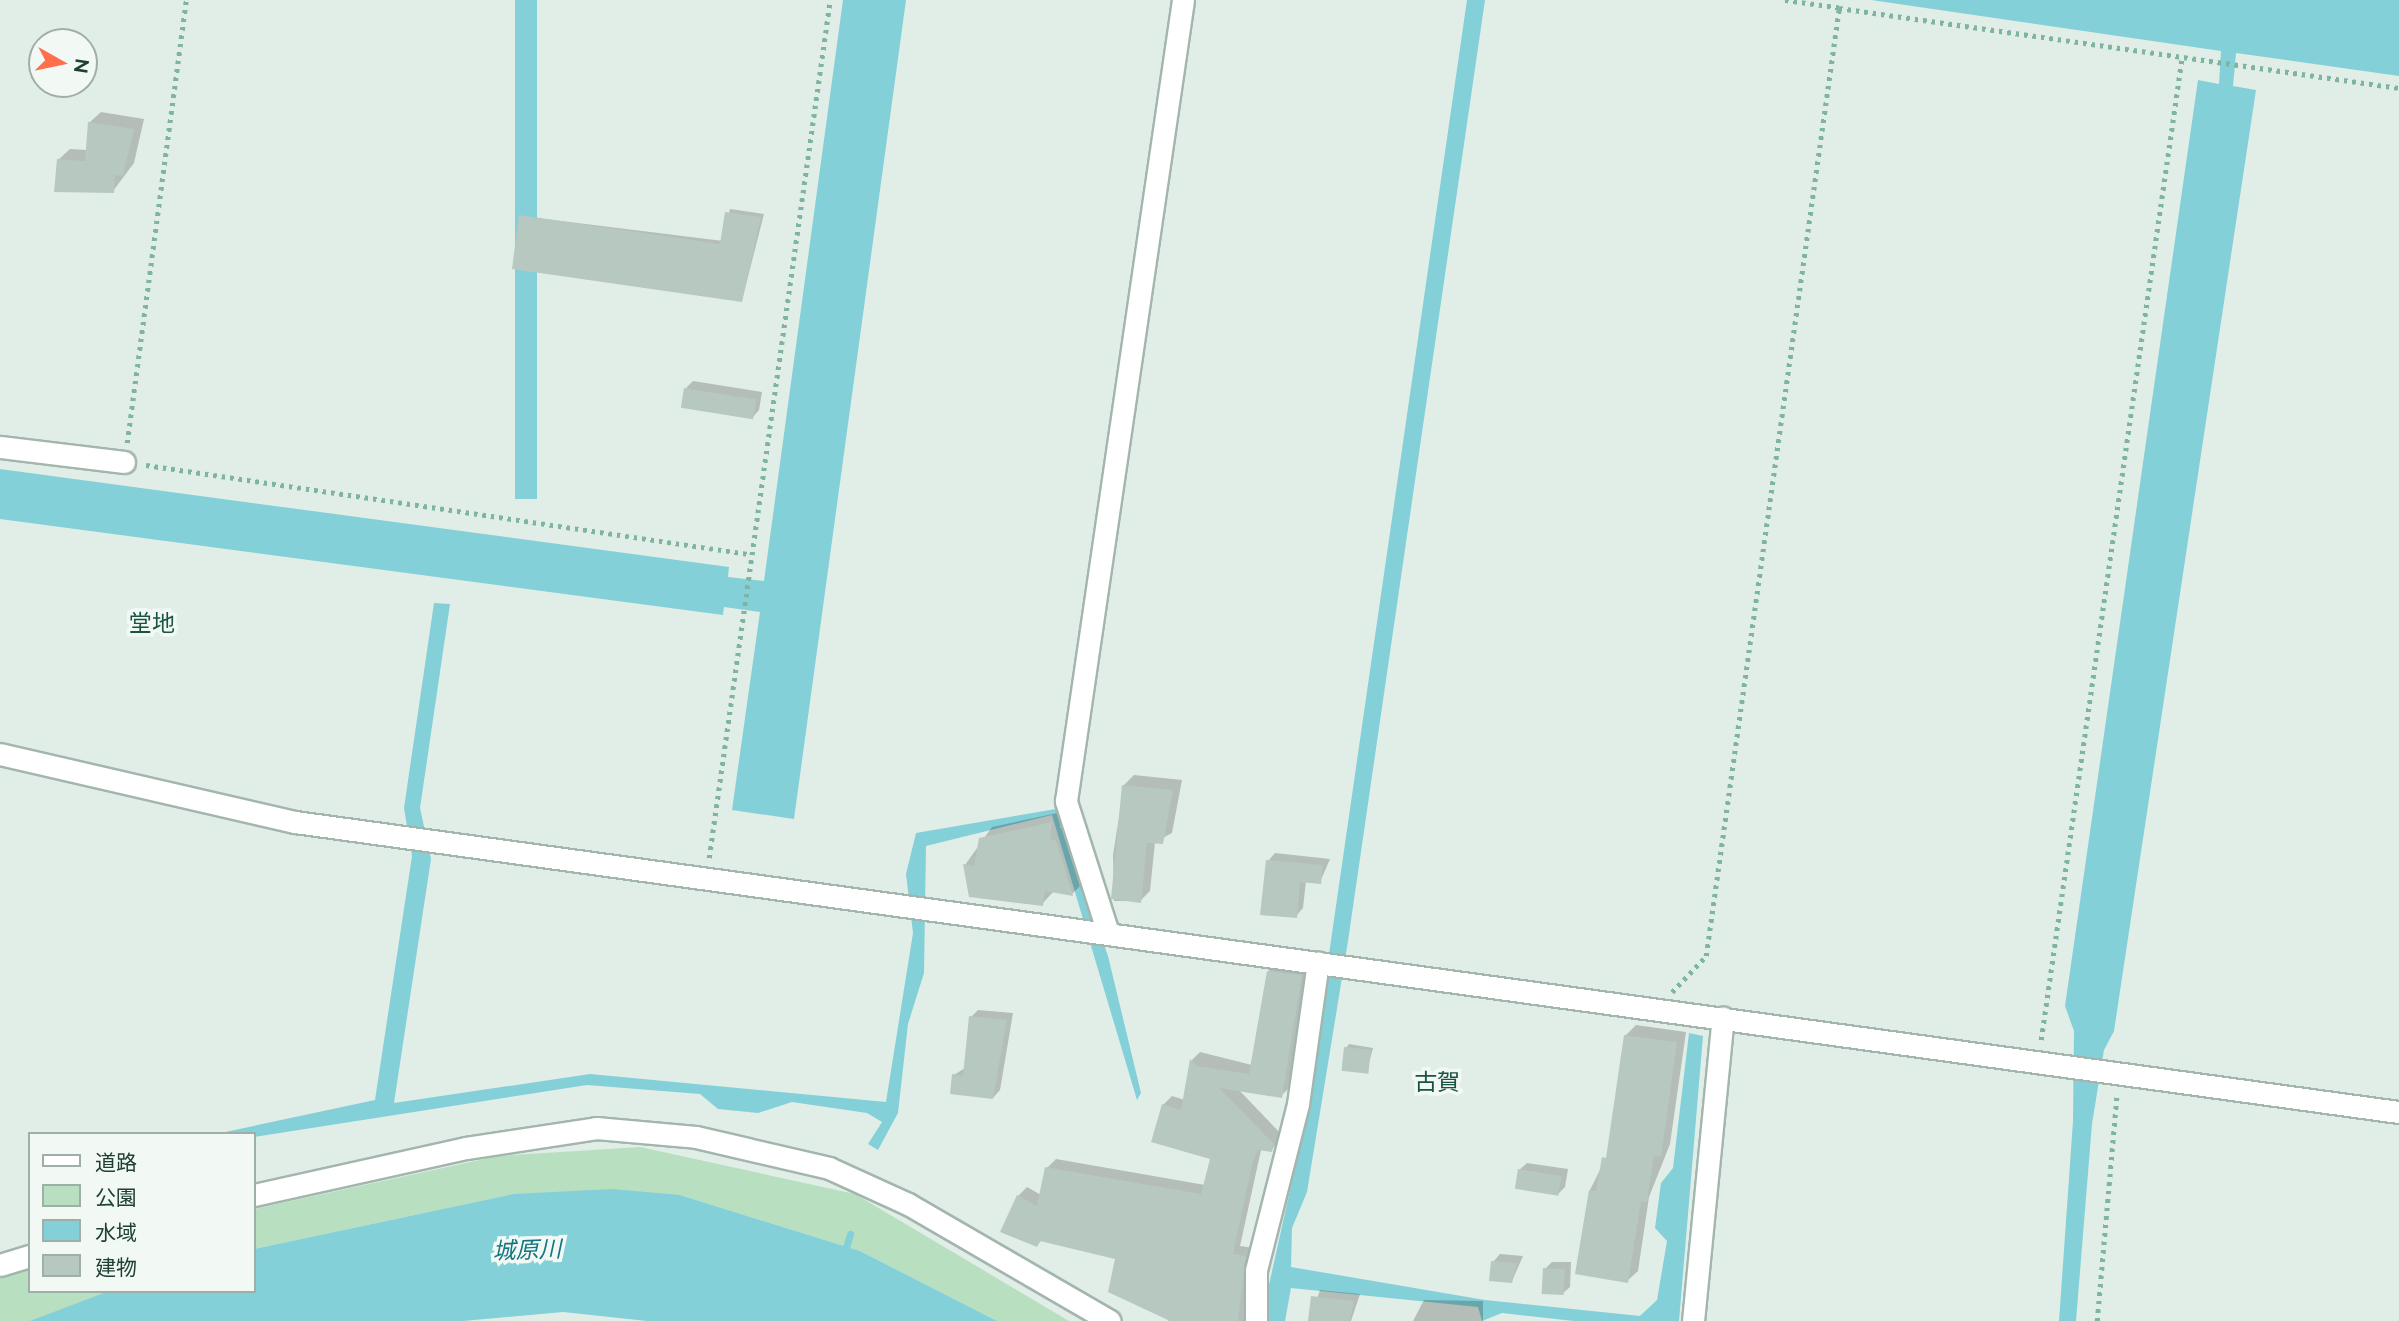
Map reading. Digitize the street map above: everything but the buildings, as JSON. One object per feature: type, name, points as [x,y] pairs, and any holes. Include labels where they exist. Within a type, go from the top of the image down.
[{"type":"street","points":[[1099,932],[1066,801],[1183,0]]},
{"type":"street","points":[[0,447],[124,462]]},
{"type":"street","points":[[0,754],[295,822],[2399,1112]]},
{"type":"street","points":[[1256,1321],[1256,1269],[1298,1104],[1322,962]]},
{"type":"street","points":[[1693,1321],[1723,1017]]},
{"type":"street","points":[[256,1195],[466,1148],[596,1128],[696,1137],[829,1168],[908,1204],[1110,1321]]},
{"type":"street","points":[[0,1265],[28,1257]]},
{"type":"path","points":[[186,0],[124,462],[749,554]]},
{"type":"path","points":[[706,879],[749,554],[830,0]]},
{"type":"path","points":[[1781,0],[2399,88]]},
{"type":"path","points":[[1667,1009],[1673,987],[1706,956],[1839,8]]},
{"type":"path","points":[[2038,1061],[2182,57]]},
{"type":"path","points":[[2097,1321],[2111,1071]]},
{"type":"green space","points":[[640,1147],[855,1194],[1069,1321],[997,1321],[860,1251],[680,1195],[513,1194],[256,1249],[256,1209],[498,1156]]},
{"type":"green space","points":[[28,1270],[28,1293],[105,1293],[67,1321],[0,1321],[0,1278]]},
{"type":"water","points":[[515,0],[537,0],[537,499],[515,499]]},
{"type":"water","points":[[843,0],[906,0],[794,819],[732,810],[760,612],[724,607],[723,615],[0,519],[0,469],[729,567],[728,577],[764,581]]},
{"type":"water","points":[[1467,0],[1485,0],[1348,941],[1307,1192],[1292,1228],[1291,1267],[1485,1300],[1640,1316],[1657,1300],[1667,1241],[1655,1228],[1661,1183],[1673,1168],[1689,1033],[1703,1036],[1679,1321],[1574,1321],[1502,1313],[1482,1321],[1478,1307],[1291,1288],[1285,1321],[1261,1321],[1304,1127]]},
{"type":"water","points":[[1871,0],[2399,0],[2399,76],[2236,53],[2233,86],[2256,90],[2114,1031],[2104,1050],[2092,1124],[2076,1321],[2059,1321],[2073,1121],[2074,1031],[2065,1006],[2198,80],[2219,84],[2221,51]]},
{"type":"water","points":[[434,603],[450,604],[420,808],[431,859],[394,1103],[590,1074],[886,1102],[913,933],[906,874],[916,833],[1056,809],[1108,956],[1141,1093],[1137,1100],[1052,815],[926,846],[924,973],[908,1024],[898,1113],[878,1150],[868,1144],[882,1122],[867,1113],[792,1102],[758,1113],[718,1109],[700,1094],[587,1085],[256,1137],[256,1132],[225,1132],[375,1100],[412,856],[404,808]]},
{"type":"water","name":"城原川","points":[[612,1189],[680,1195],[860,1251],[997,1321],[647,1321],[563,1312],[463,1321],[30,1321],[104,1293],[256,1293],[256,1249],[513,1194]]},
{"type":"waterway","points":[[844,1254],[850,1234]]},
{"type":"district","name":"堂地","points":[[152,623]]},
{"type":"district","name":"古賀","points":[[1437,1082]]}]
